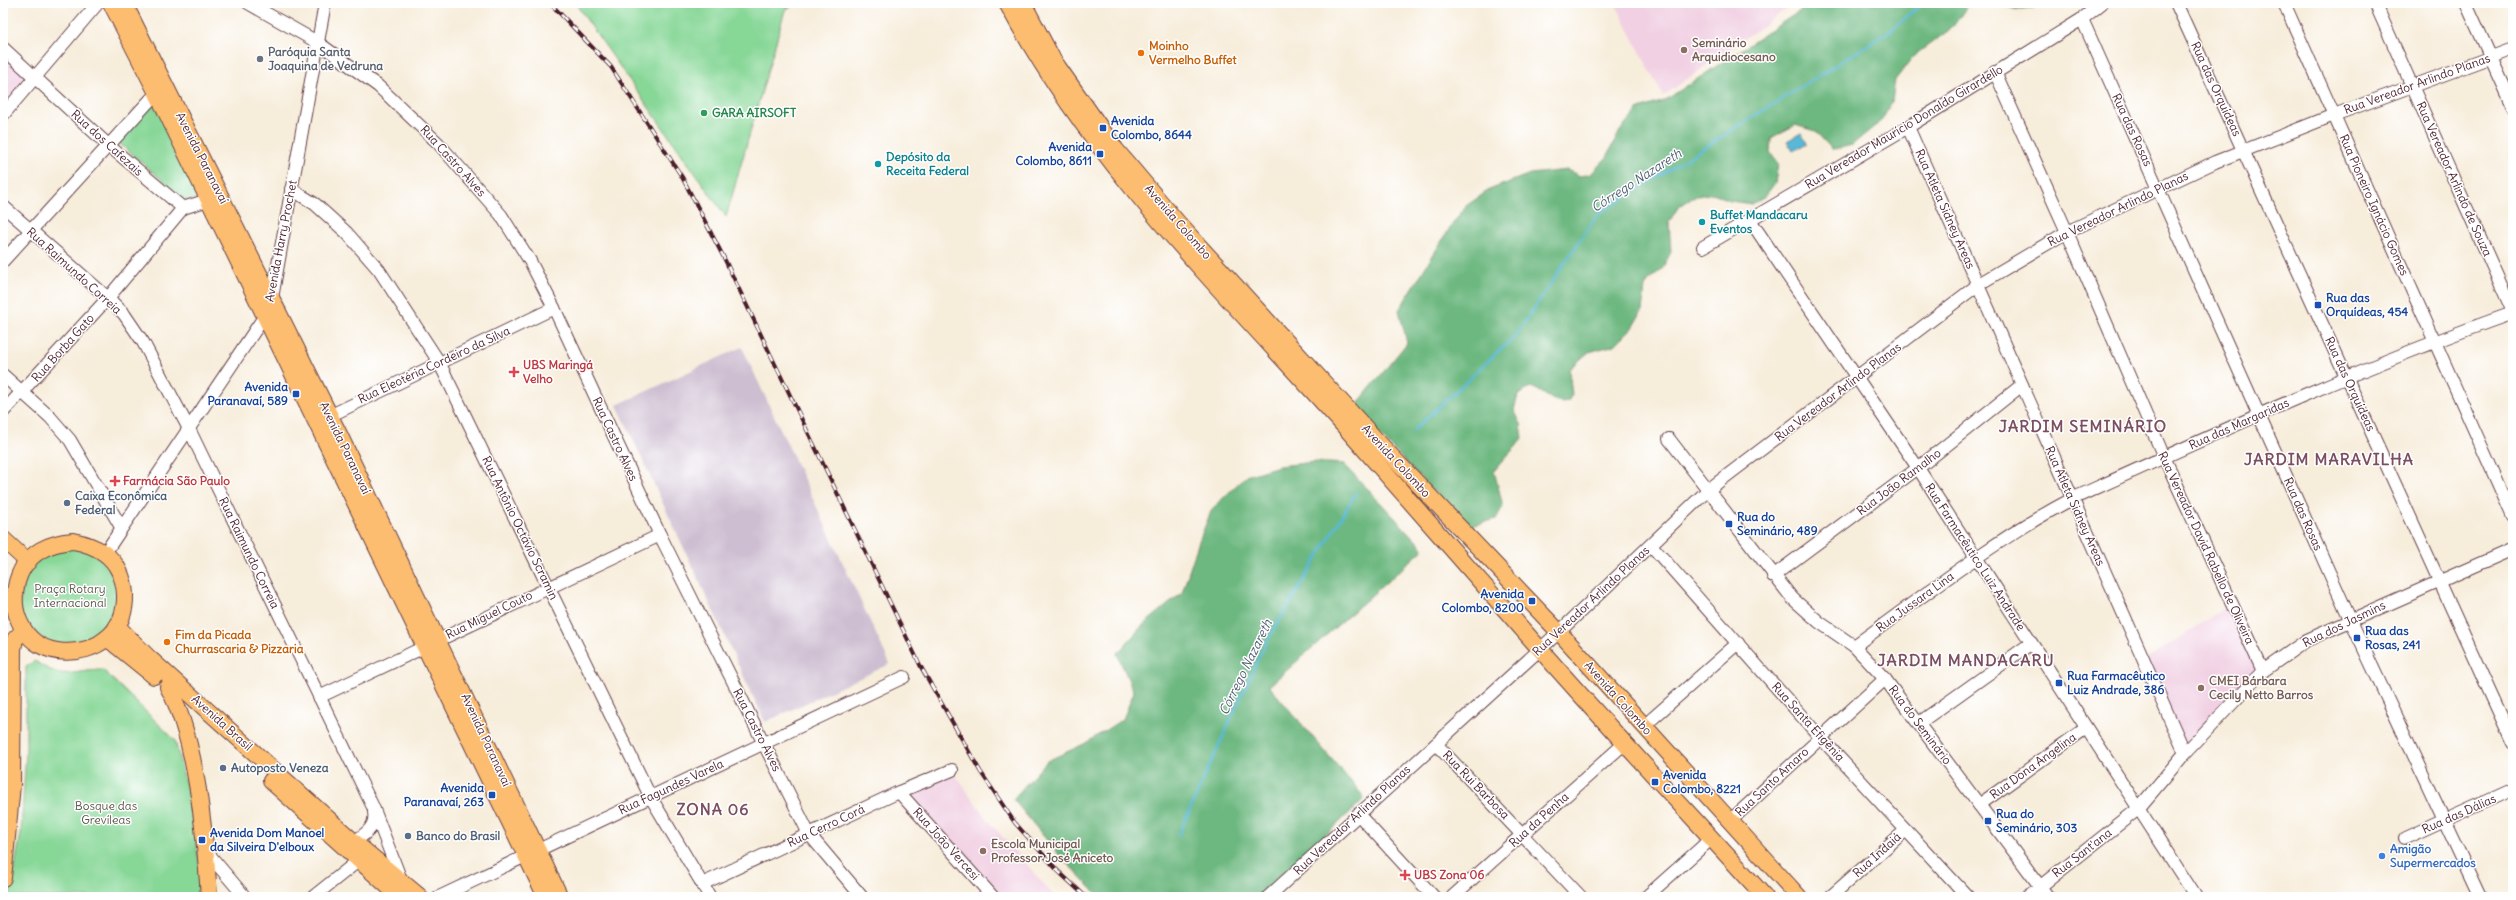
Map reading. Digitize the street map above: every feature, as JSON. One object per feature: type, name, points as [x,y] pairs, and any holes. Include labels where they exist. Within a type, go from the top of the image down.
[{"type":"main road","name":"Avenida Paranavaí","points":[[111,3],[161,88]]},
{"type":"main road","name":"Avenida Paranavaí","points":[[124,3],[161,88],[215,198],[272,298],[329,415],[432,643],[532,853],[560,897]]},
{"type":"main road","name":"Avenida Colombo","points":[[1007,3],[1044,68],[1104,152],[1155,214],[1540,649],[1765,897]]},
{"type":"main road","name":"Avenida Colombo","points":[[1023,3],[1053,60],[1126,162],[1178,223],[1378,442],[1559,632],[1799,897]]},
{"type":"main road","name":"Avenida Paranavaí","points":[[215,198],[264,317],[315,423],[432,643]]},
{"type":"main road","points":[[3,539],[28,562]]},
{"type":"main road","points":[[73,541],[90,544],[105,553],[118,568],[125,587],[125,607],[117,626],[107,638],[91,646],[60,652],[47,650],[33,641],[24,630],[9,605],[19,575],[28,562],[40,550],[62,542],[73,541]]},
{"type":"main road","name":"Avenida Brasil","points":[[117,626],[149,658],[354,842],[420,897]]},
{"type":"main road","points":[[3,878],[12,784],[13,649],[15,639],[24,630]]},
{"type":"main road","name":"Avenida Brasil","points":[[107,638],[168,687],[358,861],[400,897]]},
{"type":"main road","points":[[168,687],[177,704],[186,736],[206,851],[209,897]]},
{"type":"main road","points":[[1668,790],[1686,773]]},
{"type":"main road","name":"Avenida Paranavaí","points":[[532,853],[546,897]]},
{"type":"street","points":[[3,115],[36,78],[98,3]]},
{"type":"street","name":"Rua Castro Alves","points":[[248,3],[317,42],[356,69],[407,112],[472,179],[501,216],[530,261],[554,308],[660,536],[809,834],[862,897]]},
{"type":"street","name":"Avenida Harry Prochet","points":[[105,553],[121,527],[264,317],[272,298],[325,3]]},
{"type":"street","name":"Rua Vereador Maurício Donaldo Girardello","points":[[1703,247],[1908,127],[2082,19],[2102,3]]},
{"type":"street","name":"Rua das Orquídeas","points":[[2176,3],[2513,743]]},
{"type":"street","name":"Rua Pioneiro Ignácio Gomes","points":[[2284,3],[2513,517]]},
{"type":"street","name":"Rua Vereador Arlindo de Souza","points":[[2375,3],[2413,85],[2513,313]]},
{"type":"street","points":[[2466,3],[2513,106]]},
{"type":"street","name":"Rua das Rosas","points":[[2082,19],[2159,188],[2258,415],[2350,619],[2480,897]]},
{"type":"street","name":"Rua dos Cafezais","points":[[3,48],[108,145],[183,208]]},
{"type":"street","name":"Rua Vereador Arlindo Planas","points":[[1268,897],[1559,632],[1708,490],[1979,284],[2067,232],[2159,188],[2244,150],[2413,85],[2513,49]]},
{"type":"street","name":"Rua Vereador David Rabello de Oliveira","points":[[1996,72],[2164,457],[2263,671]]},
{"type":"street","points":[[3,261],[161,88]]},
{"type":"street","name":"Rua Atleta Sidney Areas","points":[[1908,127],[1979,284],[2072,499],[2185,753]]},
{"type":"street","name":"Rua Antônio Octávio Scramin","points":[[292,189],[315,204],[347,233],[379,270],[439,362],[650,796],[710,897]]},
{"type":"street","points":[[183,208],[215,198]]},
{"type":"street","name":"Rua Raimundo Correia","points":[[3,206],[108,298],[124,314],[142,342],[189,429],[373,807],[401,880]]},
{"type":"street","name":"Rua Borba Gato","points":[[3,412],[108,298],[183,208]]},
{"type":"street","name":"Rua Farmacêutico Luiz Andrade","points":[[1750,220],[1918,468],[2030,644],[2196,897]]},
{"type":"street","name":"Rua Eleotéria Cordeiro da Silva","points":[[315,423],[439,362],[554,308]]},
{"type":"street","name":"Rua das Margaridas","points":[[1975,558],[2036,518],[2072,499],[2164,457],[2346,377],[2434,341],[2513,313]]},
{"type":"street","points":[[3,376],[50,417],[70,440],[121,527]]},
{"type":"street","name":"Rua João Ramalho","points":[[1773,576],[1918,468],[2022,385]]},
{"type":"street","name":"Rua do Seminário","points":[[1669,439],[1773,576],[1806,611],[1854,646],[1885,679],[2048,897]]},
{"type":"street","name":"Rua Miguel Couto","points":[[319,697],[549,586],[660,536]]},
{"type":"street","name":"Rua Santa Efigênia","points":[[1651,545],[1820,737],[1968,897]]},
{"type":"street","name":"Rua dos Jasmins","points":[[2138,808],[2185,753],[2263,671],[2307,640],[2350,619],[2513,549]]},
{"type":"street","name":"Rua Jussara Lina","points":[[1854,646],[1975,558]]},
{"type":"street","points":[[1644,726],[1738,643]]},
{"type":"street","points":[[1919,723],[2030,644]]},
{"type":"street","name":"Rua Fagundes Varela","points":[[439,897],[650,796],[904,678]]},
{"type":"street","name":"Rua Santo Amaro","points":[[1730,821],[1885,679]]},
{"type":"street","name":"Rua Dona Angelina","points":[[1979,805],[2086,728]]},
{"type":"street","name":"Rua da Penha","points":[[1452,897],[1625,743]]},
{"type":"street","name":"Rua Rui Barbosa","points":[[1436,744],[1523,834],[1581,897]]},
{"type":"street","name":"Rua Cerro Corá","points":[[702,884],[898,792],[952,770]]},
{"type":"street","name":"Rua das Dálias","points":[[2405,838],[2513,789]]},
{"type":"street","name":"Rua João Vercesi","points":[[898,792],[993,897]]},
{"type":"street","points":[[354,842],[374,823],[373,807]]},
{"type":"street","name":"Rua Sant'ana","points":[[2027,897],[2138,808]]},
{"type":"street","points":[[1358,814],[1434,897]]},
{"type":"street","name":"Rua Indaiá","points":[[1830,897],[1906,830]]},
{"type":"street","points":[[1646,897],[1712,838]]},
{"type":"street","points":[[206,851],[245,897]]},
{"type":"street","points":[[313,897],[358,861]]},
{"type":"shaded area","name":"Seminário Arquidiocesano","points":[[1615,3],[1795,3],[1663,96]]},
{"type":"shaded area","points":[[3,48],[36,78],[3,116]]},
{"type":"shaded area","points":[[742,347],[890,664],[765,722],[617,405]]},
{"type":"shaded area","name":"CMEI Bárbara Cecily Netto Barros","points":[[2232,603],[2263,671],[2185,753],[2144,661]]},
{"type":"shaded area","name":"Escola Municipal Professor José Aniceto","points":[[952,770],[986,818],[1055,897],[993,897],[899,792]]},
{"type":"green space","name":"GARA AIRSOFT","points":[[575,3],[797,3],[785,10],[726,217]]},
{"type":"green space","points":[[1812,3],[1974,3],[1966,8],[1952,28],[1916,54],[1895,80],[1892,102],[1882,120],[1852,145],[1833,150],[1815,131],[1795,125],[1771,138],[1770,152],[1778,164],[1775,183],[1765,196],[1752,204],[1730,201],[1713,193],[1692,197],[1677,209],[1669,222],[1671,252],[1662,269],[1650,279],[1645,287],[1642,311],[1632,328],[1615,345],[1589,352],[1569,369],[1572,395],[1568,401],[1557,401],[1530,387],[1518,395],[1514,410],[1521,424],[1523,438],[1494,471],[1503,506],[1496,519],[1471,526],[1456,515],[1354,408],[1407,343],[1399,310],[1451,226],[1466,206],[1489,190],[1530,174],[1567,170],[1580,176],[1591,174],[1607,157],[1620,131],[1639,109],[1664,101]]},
{"type":"green space","points":[[2003,3],[2044,3],[2034,8],[2018,10],[2013,9]]},
{"type":"green space","points":[[157,100],[201,196],[186,201],[118,142]]},
{"type":"green space","points":[[1314,462],[1344,464],[1424,549],[1269,686],[1365,798],[1261,897],[1100,897],[1059,855],[1013,799],[1047,761],[1084,744],[1123,719],[1134,692],[1117,654],[1142,626],[1182,593],[1199,541],[1212,509],[1246,476],[1279,466]]},
{"type":"green space","name":"Praça Rotary Internacional","points":[[90,545],[125,587],[107,638],[60,652],[17,617],[28,562],[40,550]]},
{"type":"green space","name":"Bosque das Grevíleas","points":[[35,661],[54,671],[62,673],[103,670],[175,740],[191,807],[200,869],[202,897],[9,897],[21,833],[26,751],[26,667]]},
{"type":"water","points":[[1801,133],[1807,143],[1793,151],[1787,141]]},
{"type":"waterway","name":"Córrego Nazareth","points":[[1413,431],[1516,335],[1597,215],[1890,31],[1923,3]]},
{"type":"waterway","name":"Córrego Nazareth","points":[[1178,836],[1263,648],[1356,493]]},
{"type":"railway","points":[[550,3],[611,67],[682,177],[724,258],[921,667],[980,771],[1015,823],[1058,871],[1086,897]]},
{"type":"place","name":"Seminário Arquidiocesano","points":[[1684,50]]},
{"type":"place","name":"Moinho Vermelho Buffet","points":[[1141,53]]},
{"type":"place","name":"Paróquia Santa Joaquina de Vedruna","points":[[260,59]]},
{"type":"place","name":"GARA AIRSOFT","points":[[704,113]]},
{"type":"place","name":"Avenida Colombo, 8644","points":[[1103,128]]},
{"type":"place","name":"Avenida Colombo, 8611","points":[[1100,154]]},
{"type":"place","name":"Depósito da Receita Federal","points":[[878,164]]},
{"type":"place","name":"Buffet Mandacaru Eventos","points":[[1702,222]]},
{"type":"place","name":"Rua das Orquídeas, 454","points":[[2318,305]]},
{"type":"place","name":"UBS Maringá Velho","points":[[514,372]]},
{"type":"place","name":"Avenida Paranavaí, 589","points":[[296,394]]},
{"type":"place","name":"Farmácia São Paulo","points":[[115,481]]},
{"type":"place","name":"Caixa Econômica Federal","points":[[67,503]]},
{"type":"place","name":"Rua do Seminário, 489","points":[[1729,524]]},
{"type":"place","name":"Avenida Colombo, 8200","points":[[1532,601]]},
{"type":"place","name":"Rua das Rosas, 241","points":[[2357,638]]},
{"type":"place","name":"Fim da Picada Churrascaria & Pizzaria","points":[[167,642]]},
{"type":"place","name":"Rua Farmacêutico Luiz Andrade, 386","points":[[2059,683]]},
{"type":"place","name":"CMEI Bárbara Cecily Netto Barros","points":[[2201,688]]},
{"type":"place","name":"Autoposto Veneza","points":[[223,768]]},
{"type":"place","name":"Avenida Colombo, 8221","points":[[1655,782]]},
{"type":"place","name":"Avenida Paranavaí, 263","points":[[492,795]]},
{"type":"place","name":"Rua do Seminário, 303","points":[[1988,821]]},
{"type":"place","name":"Banco do Brasil","points":[[408,836]]},
{"type":"place","name":"Avenida Dom Manoel da Silveira D'elboux","points":[[202,840]]},
{"type":"place","name":"Escola Municipal Professor José Aniceto","points":[[983,851]]},
{"type":"place","name":"Amigão Supermercados","points":[[2382,856]]},
{"type":"place","name":"UBS Zona 06","points":[[1405,875]]},
{"type":"district","name":"JARDIM SEMINÁRIO","points":[[2083,426]]},
{"type":"district","name":"JARDIM MARAVILHA","points":[[2329,459]]},
{"type":"district","name":"JARDIM MANDACARU","points":[[1966,660]]},
{"type":"district","name":"ZONA 06","points":[[713,809]]}]
